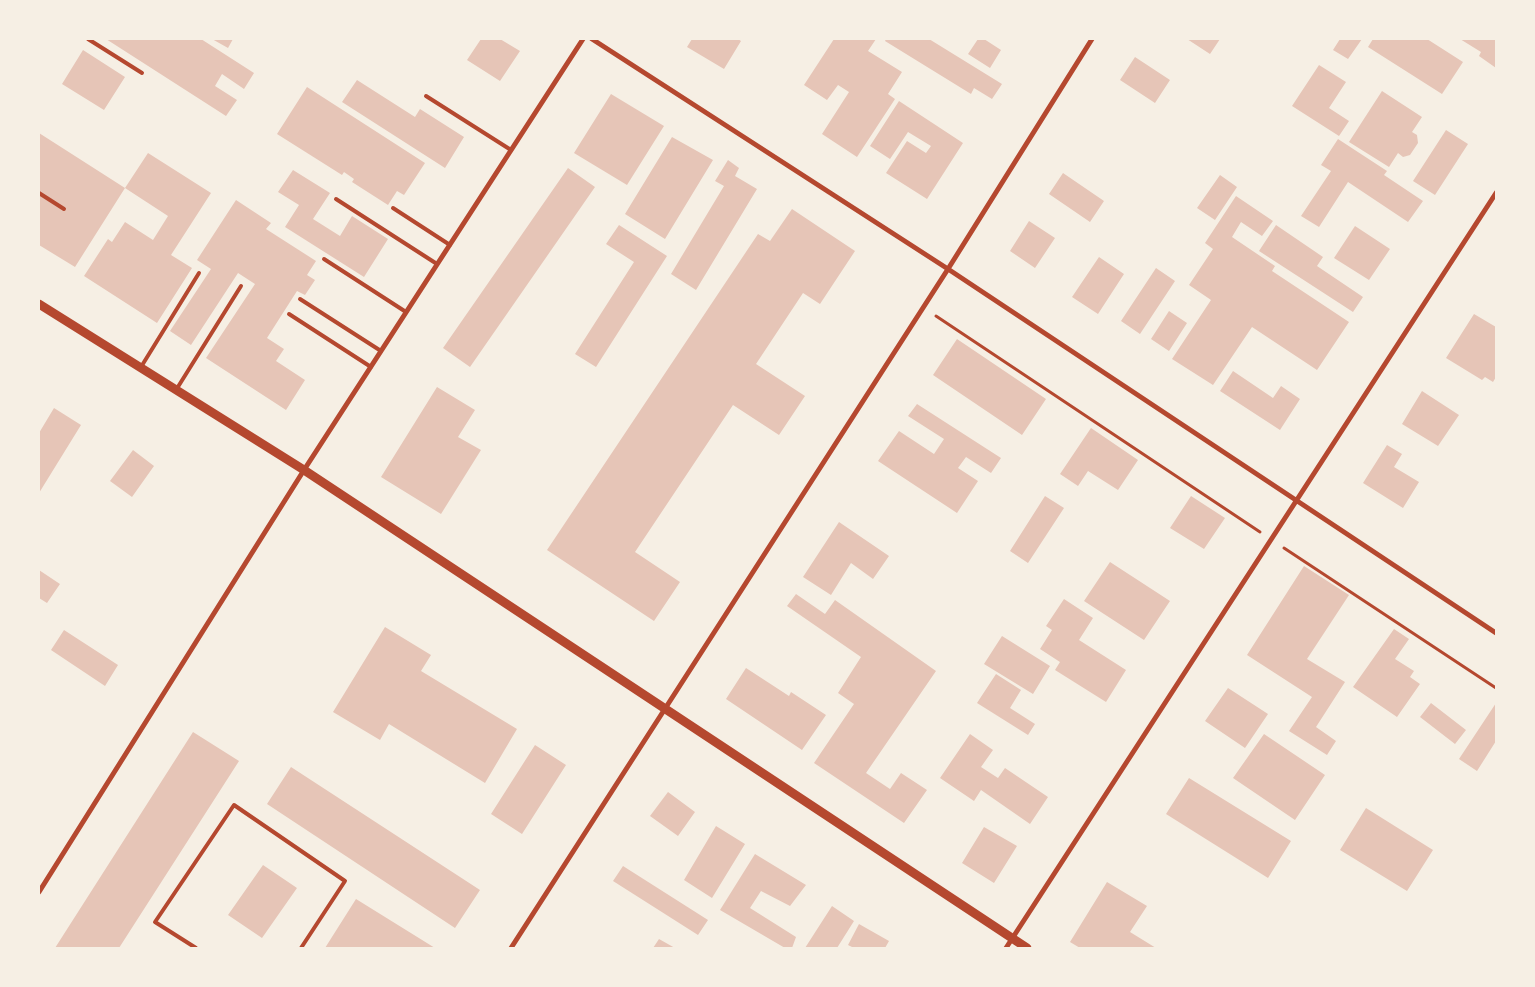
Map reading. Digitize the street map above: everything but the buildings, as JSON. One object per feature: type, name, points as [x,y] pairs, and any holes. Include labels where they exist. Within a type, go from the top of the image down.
[{"type":"street","points":[[39,892],[304,470],[583,39]]},
{"type":"street","points":[[592,39],[948,269],[1496,633]]},
{"type":"street","points":[[511,948],[924,307],[1092,39]]},
{"type":"street","points":[[1006,948],[1298,501],[1496,193]]},
{"type":"street","points":[[39,304],[304,470],[1027,948]]},
{"type":"lane","points":[[88,39],[142,73]]},
{"type":"lane","points":[[426,96],[511,150]]},
{"type":"lane","points":[[39,193],[64,210]]},
{"type":"lane","points":[[336,199],[437,264]]},
{"type":"lane","points":[[394,208],[450,245]]},
{"type":"lane","points":[[324,259],[406,312]]},
{"type":"lane","points":[[141,367],[199,273]]},
{"type":"lane","points":[[176,390],[241,286]]},
{"type":"lane","points":[[300,299],[381,351]]},
{"type":"lane","points":[[289,314],[371,367]]},
{"type":"lane","points":[[196,948],[155,922],[234,805],[345,880],[301,948]]},
{"type":"path","points":[[924,307],[1496,688]]}]
